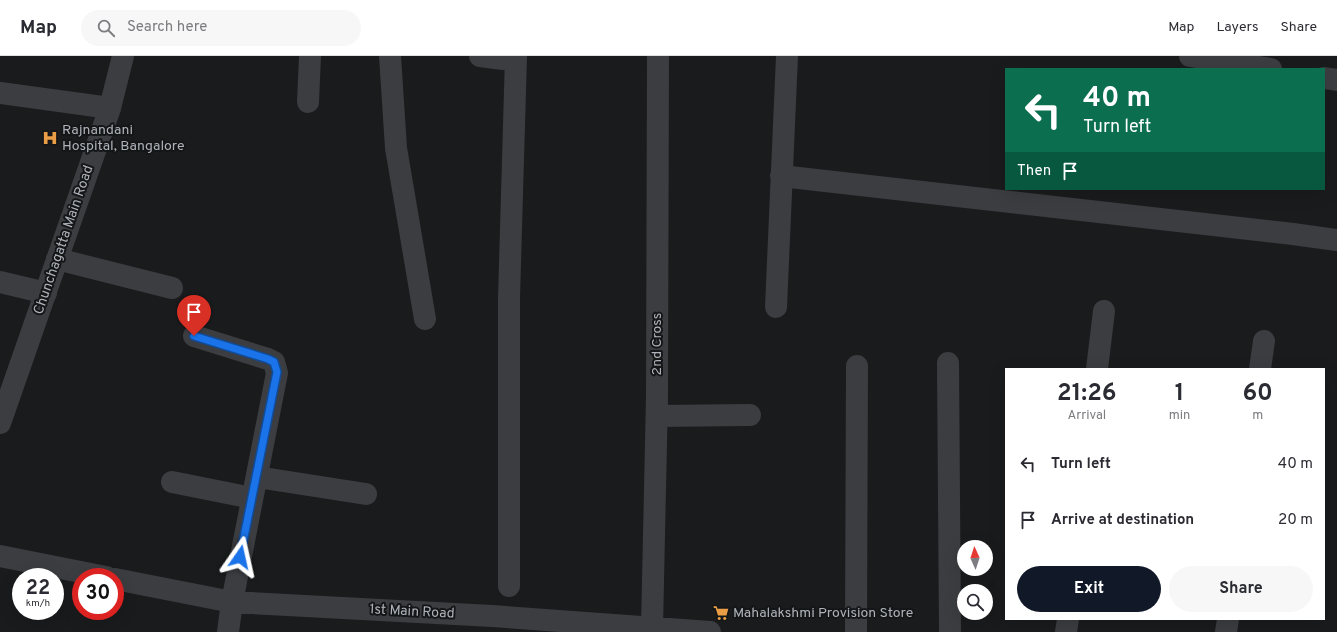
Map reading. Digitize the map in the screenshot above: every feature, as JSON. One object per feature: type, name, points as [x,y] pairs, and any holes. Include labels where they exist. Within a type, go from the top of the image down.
[{"type":"street","name":"Chunchagatta Main Road","points":[[0,421],[110,108],[123,56]]},
{"type":"street","points":[[308,102],[310,56]]},
{"type":"street","points":[[390,56],[396,148],[424,319]]},
{"type":"street","points":[[480,56],[503,59],[514,56],[509,298],[509,586]]},
{"type":"street","name":"2nd Cross","points":[[653,630],[657,416],[658,56]]},
{"type":"street","points":[[776,307],[787,56]]},
{"type":"street","points":[[1190,56],[1265,68]]},
{"type":"street","points":[[1325,78],[1337,80]]},
{"type":"street","points":[[0,93],[110,108]]},
{"type":"street","points":[[781,176],[1337,240]]},
{"type":"street","points":[[57,259],[172,288]]},
{"type":"street","points":[[0,282],[46,293]]},
{"type":"street","points":[[1097,368],[1104,311]]},
{"type":"street","points":[[194,336],[268,359],[274,362],[277,372],[232,602],[228,632]]},
{"type":"street","points":[[1260,368],[1264,341]]},
{"type":"street","points":[[948,363],[950,632]]},
{"type":"street","points":[[856,632],[857,366]]},
{"type":"street","points":[[657,416],[750,415]]},
{"type":"street","points":[[172,482],[366,494]]},
{"type":"street","points":[[0,556],[72,570]]},
{"type":"street","name":"1st Main Road","points":[[124,581],[232,602],[492,616],[653,630],[710,632]]},
{"type":"street","points":[[1066,632],[1068,620]]},
{"type":"street","points":[[1226,632],[1228,620]]},
{"type":"place","name":"Rajnandani Hospital, Bangalore","points":[[50,138]]},
{"type":"place","name":"Mahalakshmi Provision Store","points":[[721,613]]},
{"type":"route","points":[[194,336],[268,359],[274,362],[276,367],[277,372],[240,557]]}]
